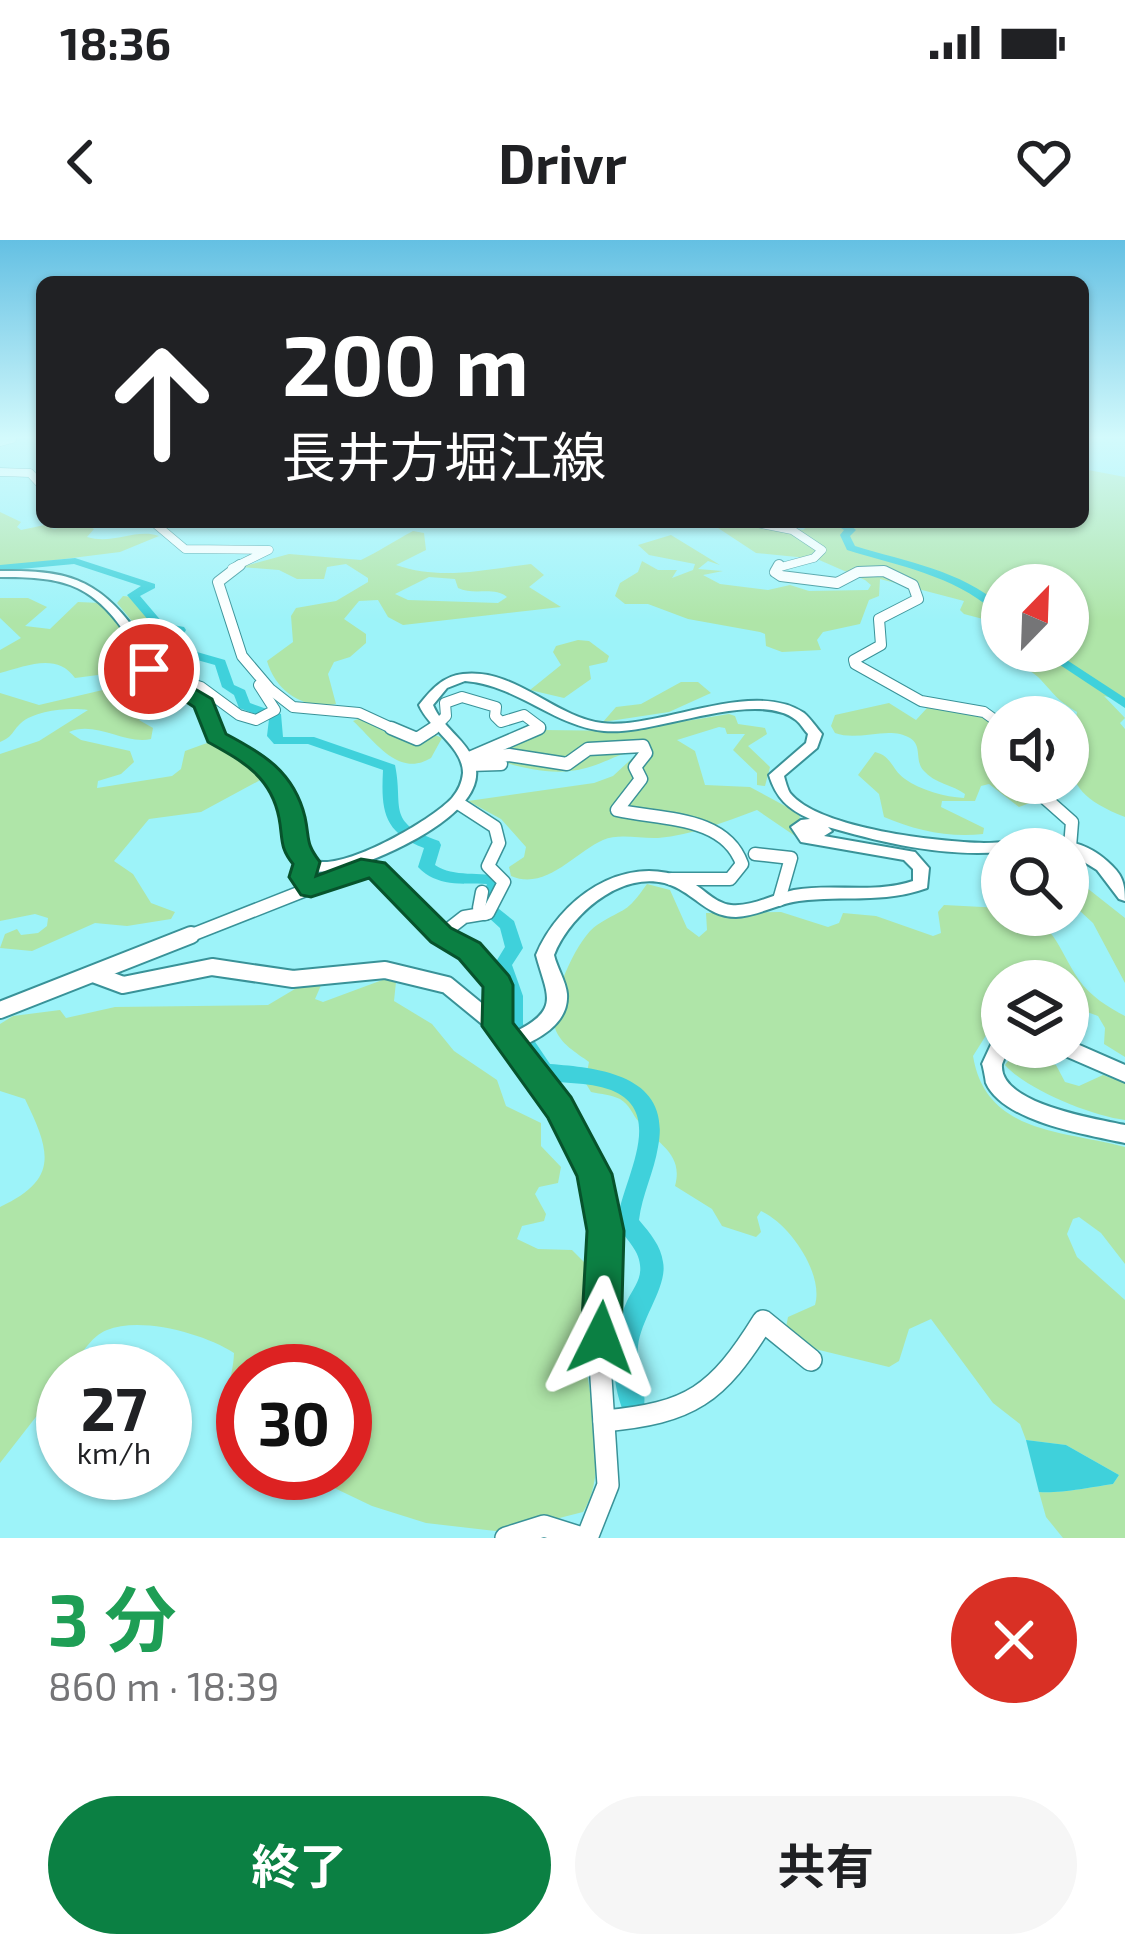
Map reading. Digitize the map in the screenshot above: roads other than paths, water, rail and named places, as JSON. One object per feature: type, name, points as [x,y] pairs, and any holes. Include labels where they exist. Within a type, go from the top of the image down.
[{"type":"main road","points":[[0,574],[54,575],[93,589],[130,632],[128,656],[204,704],[216,737],[261,762],[274,776],[292,816],[294,848],[306,862],[329,867],[356,862],[440,818],[458,803],[469,782],[468,762],[428,714],[430,698],[467,680],[508,684],[572,718],[602,727],[747,705],[784,708],[810,724],[815,734],[812,745],[776,776],[775,787],[806,818],[836,836],[857,837],[864,832],[956,846],[981,845]]},
{"type":"main road","points":[[306,862],[302,877],[311,888],[361,868],[376,869],[441,935],[470,951],[498,985],[497,1026],[514,1041],[536,1031],[551,1016],[558,998],[545,955],[554,934],[616,880],[670,879],[695,889],[710,905],[731,911],[779,900],[914,888],[923,879],[921,868],[910,856],[807,838],[799,833],[806,818]]},
{"type":"main road","points":[[1089,858],[1104,867],[1125,895]]},
{"type":"main road","points":[[1089,1058],[1125,1074]]},
{"type":"main road","points":[[995,1068],[996,1078],[1021,1106],[1125,1134]]},
{"type":"street","points":[[160,528],[185,549],[269,550],[264,557],[229,567],[218,582],[242,656],[293,707],[359,713],[417,739],[446,716],[445,703],[462,697],[496,707],[495,716],[501,722],[524,715],[540,727],[468,762]]},
{"type":"street","points":[[782,528],[822,550],[814,558],[779,564],[775,572],[781,576],[837,583],[858,572],[884,572],[913,585],[918,599],[880,619],[881,645],[854,660],[855,664],[921,701],[947,710],[981,712]]},
{"type":"street","points":[[159,674],[210,691],[243,718],[270,715],[255,680],[257,674]]},
{"type":"street","points":[[468,762],[501,764],[487,758],[509,755],[567,764],[588,749],[643,746],[646,753],[634,766],[641,778],[617,810],[699,824],[741,854],[742,864],[730,879],[670,879]]},
{"type":"street","points":[[458,803],[489,820],[500,835],[488,866],[504,882],[485,914]]},
{"type":"street","points":[[1052,804],[1072,822],[1072,828]]},
{"type":"street","points":[[755,854],[791,858],[779,900]]},
{"type":"street","points":[[0,1010],[311,888]]},
{"type":"street","points":[[482,892],[479,908],[485,914]]},
{"type":"street","points":[[441,935],[464,917],[485,914]]},
{"type":"street","points":[[96,975],[123,985],[212,967],[293,979],[385,970],[447,985],[497,1026]]},
{"type":"street","points":[[506,1538],[539,1525],[559,1524],[585,1538],[608,1486],[599,1363],[605,1262],[602,1202],[584,1148],[514,1041]]},
{"type":"street","points":[[604,1421],[658,1418],[695,1404],[723,1385],[764,1321],[811,1360]]},
{"type":"water","points":[[1026,1440],[1066,1445],[1119,1475],[1113,1484],[1039,1492]]},
{"type":"waterway","points":[[848,528],[851,530],[845,535],[851,548],[930,571],[981,595]]},
{"type":"waterway","points":[[0,568],[75,561],[151,586],[133,595],[159,626],[180,630],[169,648],[221,663],[228,687],[240,693],[244,705],[276,717],[274,736],[279,741],[309,740],[390,768],[394,818],[407,833],[433,845],[426,867],[450,878],[497,881],[485,907],[508,925],[514,948],[503,965],[514,996],[514,1025],[544,1072],[613,1082],[642,1102],[649,1119],[649,1142],[628,1216],[628,1224],[644,1243],[653,1272],[629,1326],[627,1368],[633,1404]]},
{"type":"waterway","points":[[1077,672],[1125,704]]}]
